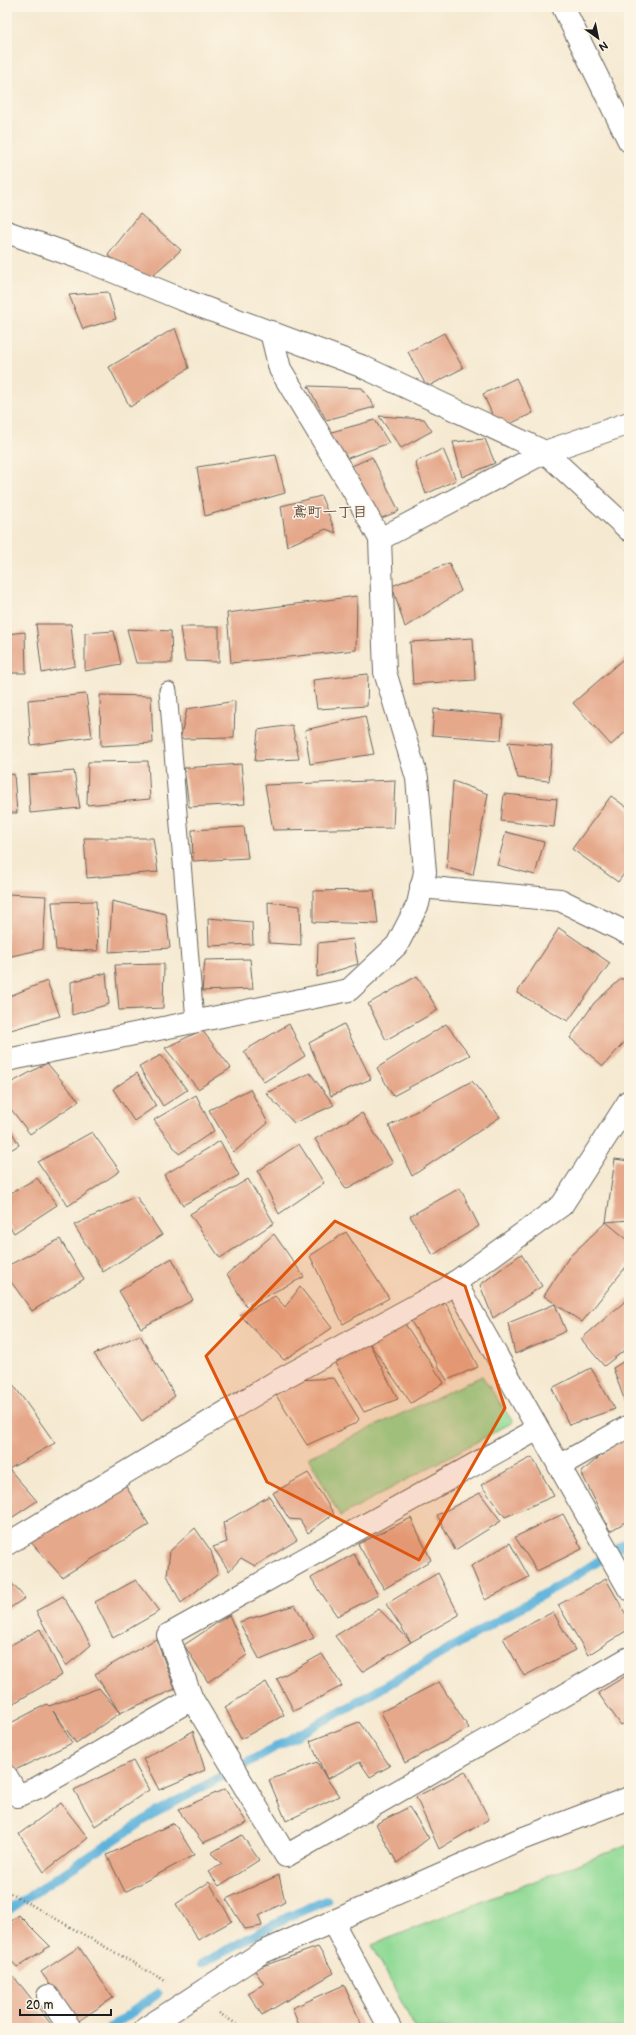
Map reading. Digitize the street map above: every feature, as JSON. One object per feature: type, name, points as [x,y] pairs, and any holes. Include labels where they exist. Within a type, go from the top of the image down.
[{"type":"street","points":[[563,7],[629,141]]},
{"type":"street","points":[[7,232],[361,366],[545,452],[629,530]]},
{"type":"street","points":[[7,1060],[349,990],[397,945],[418,904],[425,872],[418,778],[385,672],[380,539],[353,490],[280,369],[271,332]]},
{"type":"street","points":[[380,539],[545,452],[629,423]]},
{"type":"street","points":[[421,887],[560,900],[629,934]]},
{"type":"street","points":[[7,1544],[274,1383],[455,1282],[562,1205],[629,1100]]},
{"type":"street","points":[[455,1282],[629,1589]]},
{"type":"street","points":[[559,1466],[629,1426]]},
{"type":"street","points":[[538,1428],[168,1635],[192,1699],[286,1856],[629,1658]]},
{"type":"street","points":[[7,1777],[18,1796],[39,1787],[192,1699]]},
{"type":"street","points":[[146,2028],[261,1953],[516,1841],[629,1798]]},
{"type":"street","points":[[332,1921],[390,2028]]},
{"type":"street","points":[[48,1996],[70,2028]]},
{"type":"lane","points":[[168,691],[196,1021]]},
{"type":"path","points":[[7,1891],[194,1997],[243,2028]]},
{"type":"highlighted area","points":[[335,1221],[465,1286],[505,1408],[419,1560],[267,1482],[206,1356]]},
{"type":"green space","points":[[482,1376],[513,1422],[340,1516],[309,1457]]},
{"type":"green space","points":[[629,1844],[629,2028],[415,2028],[372,1945]]},
{"type":"building","points":[[140,214],[181,250],[144,283],[108,255]]},
{"type":"building","points":[[108,292],[116,319],[83,329],[69,295]]},
{"type":"building","points":[[175,328],[189,368],[130,407],[109,367]]},
{"type":"building","points":[[444,333],[463,368],[427,387],[408,352]]},
{"type":"building","points":[[516,378],[533,413],[499,429],[483,394]]},
{"type":"building","points":[[308,386],[362,388],[375,407],[326,420]]},
{"type":"building","points":[[379,416],[424,419],[432,431],[401,448]]},
{"type":"building","points":[[375,420],[389,443],[345,459],[328,433]]},
{"type":"building","points":[[485,439],[495,463],[462,477],[453,442]]},
{"type":"building","points":[[443,449],[456,480],[426,494],[415,462]]},
{"type":"building","points":[[276,455],[285,493],[205,516],[197,467]]},
{"type":"building","points":[[372,457],[399,511],[377,520],[352,466]]},
{"type":"building","points":[[321,496],[336,533],[326,529],[287,546],[281,506]]},
{"type":"building","points":[[449,563],[461,591],[405,627],[392,586]]},
{"type":"building","points":[[357,596],[356,650],[231,663],[227,613]]},
{"type":"building","points":[[36,624],[71,624],[75,666],[42,673]]},
{"type":"building","points":[[180,627],[219,627],[219,662],[185,661]]},
{"type":"building","points":[[127,629],[171,631],[172,663],[136,663]]},
{"type":"building","points":[[114,631],[121,664],[85,671],[85,633]]},
{"type":"building","points":[[25,632],[26,673],[7,673],[7,634]]},
{"type":"building","points":[[473,638],[475,680],[413,684],[410,642]]},
{"type":"building","points":[[629,654],[629,729],[611,745],[573,703]]},
{"type":"building","points":[[368,674],[367,706],[317,709],[313,680]]},
{"type":"building","points":[[86,694],[92,737],[31,745],[28,700]]},
{"type":"building","points":[[100,695],[151,696],[153,743],[101,746]]},
{"type":"building","points":[[235,701],[234,738],[180,739],[187,709]]},
{"type":"building","points":[[434,709],[503,715],[501,740],[432,735]]},
{"type":"building","points":[[365,716],[374,754],[310,764],[305,730]]},
{"type":"building","points":[[292,725],[299,759],[255,761],[258,730]]},
{"type":"building","points":[[508,742],[552,746],[549,781],[518,778]]},
{"type":"building","points":[[148,761],[150,799],[87,805],[88,762]]},
{"type":"building","points":[[241,764],[245,804],[189,807],[184,768]]},
{"type":"building","points":[[74,771],[80,808],[30,813],[28,775]]},
{"type":"building","points":[[14,774],[17,813],[7,813],[7,775]]},
{"type":"building","points":[[395,780],[393,828],[273,830],[265,785]]},
{"type":"building","points":[[453,781],[488,794],[473,875],[447,868]]},
{"type":"building","points":[[504,794],[557,799],[554,827],[501,821]]},
{"type":"building","points":[[611,796],[629,809],[629,867],[618,882],[572,849]]},
{"type":"building","points":[[244,827],[248,858],[193,861],[192,830]]},
{"type":"building","points":[[506,832],[544,842],[535,875],[497,865]]},
{"type":"building","points":[[84,838],[153,838],[158,872],[87,878]]},
{"type":"building","points":[[374,890],[378,924],[313,922],[313,891]]},
{"type":"building","points":[[7,894],[46,896],[43,949],[7,957]]},
{"type":"building","points":[[96,901],[98,951],[56,950],[52,902]]},
{"type":"building","points":[[112,901],[166,914],[170,948],[109,952]]},
{"type":"building","points":[[268,902],[300,906],[301,945],[269,943]]},
{"type":"building","points":[[208,918],[252,922],[253,944],[209,946]]},
{"type":"building","points":[[559,928],[610,963],[568,1021],[517,993]]},
{"type":"building","points":[[353,939],[358,964],[317,977],[318,943]]},
{"type":"building","points":[[250,959],[253,989],[202,991],[205,960]]},
{"type":"building","points":[[164,964],[163,1008],[119,1010],[115,965]]},
{"type":"building","points":[[106,973],[109,1004],[72,1015],[71,982]]},
{"type":"building","points":[[417,976],[438,1010],[386,1040],[368,1004]]},
{"type":"building","points":[[622,978],[629,988],[629,1037],[603,1066],[570,1038],[594,1003]]},
{"type":"building","points":[[47,981],[60,1016],[7,1031],[7,997]]},
{"type":"building","points":[[289,1024],[305,1056],[264,1082],[244,1051]]},
{"type":"building","points":[[344,1024],[371,1079],[331,1096],[309,1043]]},
{"type":"building","points":[[446,1024],[470,1055],[393,1096],[377,1068]]},
{"type":"building","points":[[202,1030],[231,1068],[198,1089],[165,1048]]},
{"type":"building","points":[[161,1055],[187,1090],[163,1106],[139,1067]]},
{"type":"building","points":[[47,1063],[79,1101],[30,1134],[7,1104],[7,1085]]},
{"type":"building","points":[[137,1073],[156,1106],[134,1121],[113,1089]]},
{"type":"building","points":[[310,1073],[334,1105],[294,1123],[266,1093]]},
{"type":"building","points":[[472,1081],[500,1117],[412,1176],[389,1126]]},
{"type":"building","points":[[250,1089],[268,1123],[234,1152],[209,1110]]},
{"type":"building","points":[[196,1095],[214,1131],[179,1154],[154,1120]]},
{"type":"building","points":[[362,1113],[393,1163],[346,1189],[315,1139]]},
{"type":"building","points":[[7,1123],[19,1145],[7,1152]]},
{"type":"building","points":[[92,1132],[120,1171],[68,1206],[38,1162]]},
{"type":"building","points":[[220,1141],[239,1175],[183,1205],[164,1175]]},
{"type":"building","points":[[299,1144],[324,1183],[279,1214],[258,1171]]},
{"type":"building","points":[[615,1159],[629,1161],[629,1220],[606,1222]]},
{"type":"building","points":[[37,1178],[57,1205],[14,1233],[7,1222],[7,1195]]},
{"type":"building","points":[[248,1179],[274,1223],[220,1258],[190,1214]]},
{"type":"building","points":[[460,1188],[479,1226],[433,1255],[410,1216]]},
{"type":"building","points":[[136,1196],[162,1235],[103,1272],[74,1225]]},
{"type":"building","points":[[606,1222],[629,1241],[629,1263],[582,1322],[544,1296],[569,1257]]},
{"type":"building","points":[[346,1232],[389,1298],[343,1324],[310,1256]]},
{"type":"building","points":[[274,1234],[304,1277],[246,1306],[227,1274]]},
{"type":"building","points":[[60,1239],[84,1279],[32,1311],[7,1276],[7,1266]]},
{"type":"building","points":[[521,1254],[542,1286],[493,1318],[480,1285]]},
{"type":"building","points":[[172,1258],[193,1300],[141,1328],[119,1291]]},
{"type":"building","points":[[300,1287],[332,1328],[284,1360],[240,1315],[275,1296],[285,1307]]},
{"type":"building","points":[[629,1298],[629,1347],[604,1366],[581,1339]]},
{"type":"building","points":[[446,1303],[478,1367],[447,1380],[409,1318]]},
{"type":"building","points":[[555,1304],[566,1331],[515,1354],[508,1323]]},
{"type":"building","points":[[403,1321],[444,1383],[411,1403],[368,1341]]},
{"type":"building","points":[[140,1335],[175,1396],[142,1421],[94,1354]]},
{"type":"building","points":[[368,1341],[398,1399],[364,1412],[335,1363]]},
{"type":"building","points":[[629,1358],[629,1409],[628,1410],[613,1368]]},
{"type":"building","points":[[591,1368],[615,1409],[569,1425],[552,1388]]},
{"type":"building","points":[[7,1376],[55,1443],[9,1469],[37,1501],[7,1521]]},
{"type":"building","points":[[334,1378],[359,1419],[356,1423],[307,1445],[276,1395],[298,1380]]},
{"type":"building","points":[[624,1437],[629,1446],[629,1520],[610,1531],[581,1472]]},
{"type":"building","points":[[532,1457],[554,1496],[505,1517],[481,1485]]},
{"type":"building","points":[[308,1473],[334,1514],[308,1533],[300,1520],[289,1519],[273,1493]]},
{"type":"building","points":[[124,1483],[149,1525],[62,1577],[29,1540]]},
{"type":"building","points":[[480,1493],[501,1521],[455,1550],[437,1515]]},
{"type":"building","points":[[269,1496],[297,1540],[255,1566],[241,1558],[229,1571],[213,1547],[227,1542],[223,1523]]},
{"type":"building","points":[[563,1514],[582,1549],[537,1571],[515,1537]]},
{"type":"building","points":[[411,1518],[431,1560],[384,1589],[358,1544]]},
{"type":"building","points":[[195,1528],[211,1551],[218,1574],[181,1603],[167,1575],[170,1551]]},
{"type":"building","points":[[510,1543],[529,1577],[485,1600],[471,1566]]},
{"type":"building","points":[[354,1554],[378,1595],[337,1616],[311,1578]]},
{"type":"building","points":[[438,1573],[459,1615],[411,1642],[386,1604]]},
{"type":"building","points":[[7,1578],[25,1598],[7,1610]]},
{"type":"building","points":[[606,1579],[629,1620],[629,1629],[588,1655],[558,1605]]},
{"type":"building","points":[[136,1580],[160,1611],[113,1638],[95,1602]]},
{"type":"building","points":[[63,1596],[91,1645],[66,1666],[36,1611]]},
{"type":"building","points":[[295,1605],[314,1638],[260,1660],[239,1622]]},
{"type":"building","points":[[379,1609],[411,1642],[362,1672],[335,1636]]},
{"type":"building","points":[[553,1612],[575,1650],[524,1676],[503,1638]]},
{"type":"building","points":[[229,1615],[247,1655],[208,1682],[184,1645]]},
{"type":"building","points":[[40,1629],[62,1675],[7,1707],[7,1647]]},
{"type":"building","points":[[156,1639],[175,1689],[120,1713],[95,1674]]},
{"type":"building","points":[[322,1654],[342,1686],[294,1711],[277,1679]]},
{"type":"building","points":[[629,1674],[629,1721],[621,1725],[598,1693]]},
{"type":"building","points":[[266,1682],[284,1715],[241,1739],[225,1707]]},
{"type":"building","points":[[439,1682],[469,1728],[405,1763],[381,1712]]},
{"type":"building","points":[[99,1688],[120,1713],[76,1743],[53,1711],[72,1743],[13,1771],[7,1754],[7,1725],[47,1704],[49,1706]]},
{"type":"building","points":[[359,1722],[390,1766],[370,1777],[360,1762],[327,1779],[310,1741]]},
{"type":"building","points":[[193,1731],[205,1770],[159,1790],[143,1759]]},
{"type":"building","points":[[133,1761],[149,1790],[95,1826],[74,1790]]},
{"type":"building","points":[[317,1762],[339,1796],[286,1821],[269,1780]]},
{"type":"building","points":[[465,1771],[489,1819],[439,1849],[416,1797]]},
{"type":"building","points":[[225,1789],[247,1823],[203,1843],[178,1810]]},
{"type":"building","points":[[61,1803],[88,1838],[44,1872],[19,1834]]},
{"type":"building","points":[[409,1807],[429,1838],[397,1863],[376,1824]]},
{"type":"building","points":[[174,1823],[194,1855],[125,1892],[107,1855]]},
{"type":"building","points":[[242,1835],[259,1860],[219,1886],[208,1872],[222,1864],[211,1853]]},
{"type":"building","points":[[279,1875],[285,1902],[259,1916],[262,1926],[245,1929],[226,1899]]},
{"type":"building","points":[[209,1882],[232,1921],[198,1940],[176,1904]]},
{"type":"building","points":[[19,1915],[50,1946],[17,1967],[7,1956],[7,1925]]},
{"type":"building","points":[[79,1947],[113,1998],[77,2022],[41,1972]]},
{"type":"building","points":[[318,1947],[334,1973],[262,2015],[248,1993],[264,1984],[254,1969]]},
{"type":"building","points":[[7,1969],[23,1988],[54,2028],[7,2028]]},
{"type":"building","points":[[344,1985],[363,2028],[300,2028],[292,2008]]},
{"type":"waterway","points":[[7,1911],[155,1813],[349,1707],[580,1573],[629,1541]]},
{"type":"waterway","points":[[201,1964],[288,1917],[327,1900]]},
{"type":"waterway","points":[[110,2028],[157,1994]]},
{"type":"district","name":"鳶町一丁目","points":[[330,512]]}]
